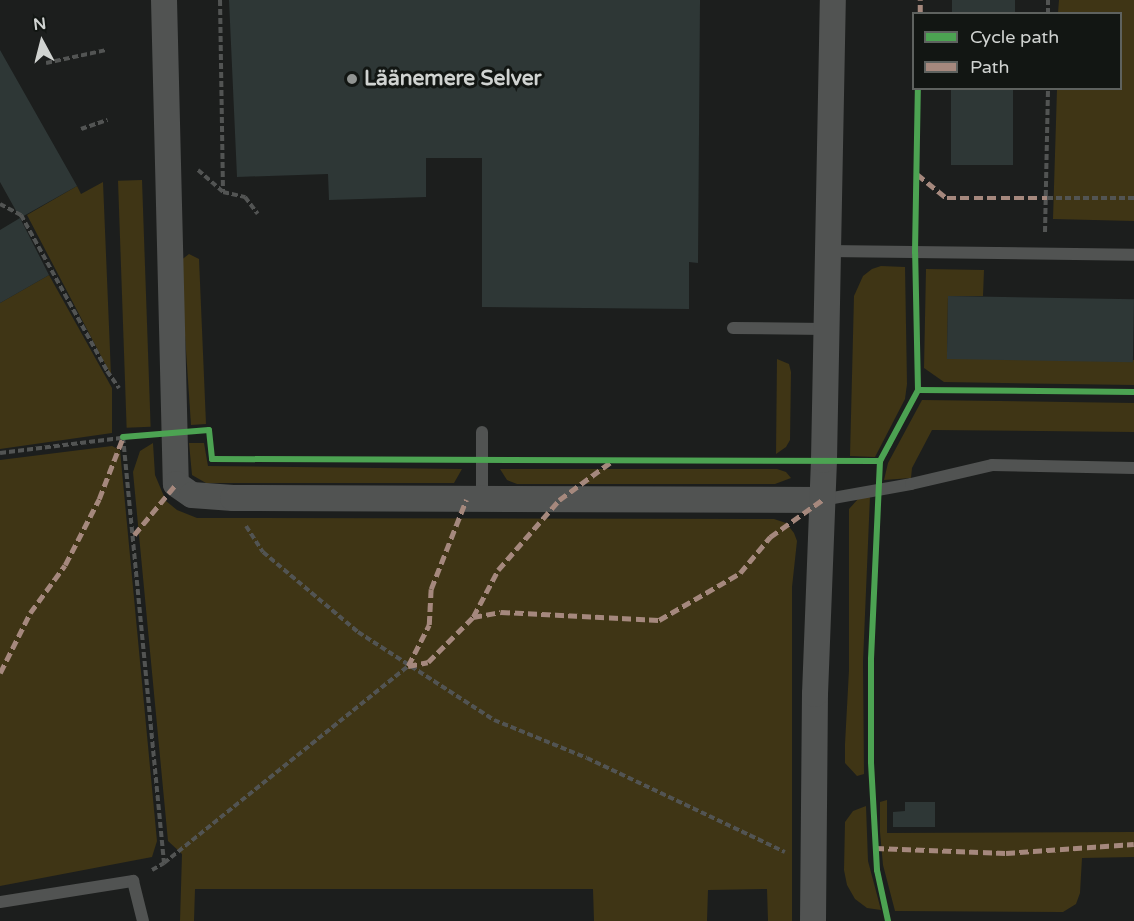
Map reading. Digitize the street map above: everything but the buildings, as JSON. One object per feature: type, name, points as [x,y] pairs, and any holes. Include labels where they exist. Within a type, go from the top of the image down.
[{"type":"street","points":[[164,0],[176,484],[192,495],[233,498],[822,500]]},
{"type":"street","points":[[813,921],[816,694],[833,0]]},
{"type":"lane","points":[[828,251],[1134,255]]},
{"type":"lane","points":[[733,328],[826,329]]},
{"type":"lane","points":[[482,432],[482,500]]},
{"type":"lane","points":[[822,500],[911,484],[992,465],[1134,468]]},
{"type":"lane","points":[[0,902],[133,881],[143,921]]},
{"type":"path","points":[[220,0],[223,192]]},
{"type":"path","points":[[46,63],[106,50]]},
{"type":"path","points":[[1043,254],[1047,198],[1047,90]]},
{"type":"path","points":[[81,129],[107,120]]},
{"type":"path","points":[[194,165],[223,192],[245,197],[258,214]]},
{"type":"path","points":[[1047,198],[1134,198]]},
{"type":"path","points":[[0,204],[21,215],[106,371],[119,388]]},
{"type":"path","points":[[888,921],[877,870],[871,762],[871,659],[880,461],[918,390],[1134,392]]},
{"type":"path","points":[[0,453],[123,437],[164,863],[408,666]]},
{"type":"path","points":[[233,498],[247,529],[263,552],[358,632],[408,666],[494,720],[586,758],[814,865]]},
{"type":"shaded area","points":[[1059,0],[1134,0],[1134,221],[1053,219],[1057,90],[1122,90],[1122,12],[1058,12]]},
{"type":"shaded area","points":[[142,180],[151,427],[127,428],[118,181]]},
{"type":"shaded area","points":[[103,182],[111,375],[27,215],[77,186],[81,194]]},
{"type":"shaded area","points":[[189,254],[199,259],[206,424],[191,425],[180,261]]},
{"type":"shaded area","points":[[881,266],[905,267],[907,384],[905,399],[875,457],[850,456],[854,296],[863,276]]},
{"type":"shaded area","points":[[926,269],[984,270],[983,296],[948,296],[947,358],[1134,360],[1134,385],[944,382],[924,368]]},
{"type":"shaded area","points":[[49,275],[112,388],[112,433],[0,449],[0,303]]},
{"type":"shaded area","points":[[777,359],[789,364],[791,372],[790,440],[786,447],[776,454]]},
{"type":"shaded area","points":[[922,400],[1134,403],[1134,432],[932,430],[912,468],[911,478],[884,480],[888,463]]},
{"type":"shaded area","points":[[153,443],[155,475],[166,501],[177,510],[197,518],[774,519],[786,523],[797,541],[792,587],[792,921],[768,921],[767,889],[708,890],[707,921],[594,921],[593,889],[195,889],[194,921],[180,921],[182,854],[168,841],[133,472],[140,451]]},
{"type":"shaded area","points":[[189,443],[204,443],[208,466],[462,469],[454,483],[206,483],[192,475]]},
{"type":"shaded area","points":[[112,446],[120,450],[157,841],[152,857],[0,886],[0,460]]},
{"type":"shaded area","points":[[500,469],[777,469],[786,472],[791,478],[775,484],[517,484],[507,480]]},
{"type":"shaded area","points":[[870,496],[863,662],[864,774],[857,776],[845,763],[849,670],[849,509],[858,499]]},
{"type":"shaded area","points":[[887,800],[887,833],[1134,832],[1134,857],[1082,858],[1080,893],[1076,904],[1063,912],[895,911],[883,865],[880,832],[880,802]]},
{"type":"shaded area","points":[[866,806],[868,861],[881,910],[867,908],[855,899],[847,885],[844,870],[845,822],[853,811]]},
{"type":"marked path","points":[[920,0],[920,12]]},
{"type":"marked path","points":[[917,174],[947,198],[1047,198]]},
{"type":"marked path","points":[[0,673],[30,613],[65,565],[99,499],[123,437]]},
{"type":"marked path","points":[[408,666],[428,662],[473,617],[498,570],[559,500],[612,461]]},
{"type":"marked path","points":[[134,535],[176,484]]},
{"type":"marked path","points":[[408,666],[429,625],[431,589],[466,500]]},
{"type":"marked path","points":[[473,617],[501,612],[659,620],[740,573],[770,537],[822,500]]},
{"type":"marked path","points":[[875,848],[1006,853],[1134,844]]},
{"type":"cycle path","points":[[918,90],[915,252],[918,390]]},
{"type":"cycle path","points":[[888,921],[877,870],[871,762],[871,659],[880,461],[918,390],[1134,392]]},
{"type":"cycle path","points":[[123,437],[209,430],[212,459],[880,461]]},
{"type":"place","name":"Läänemere Selver","points":[[352,79]]}]
